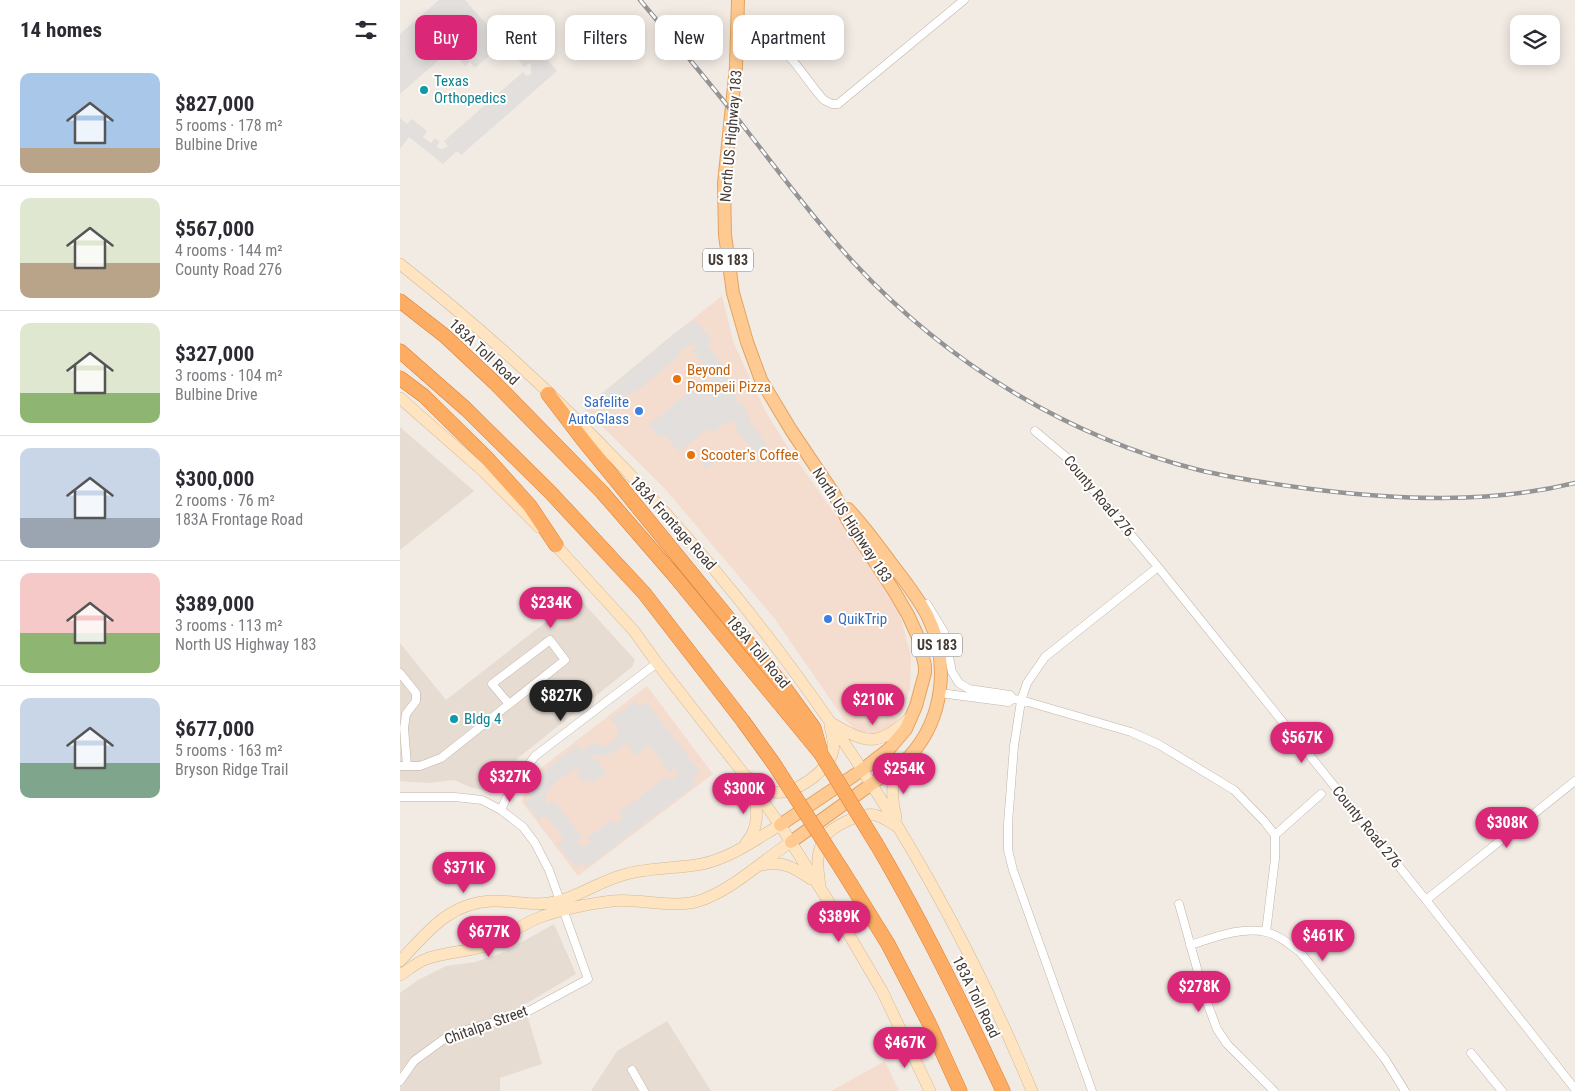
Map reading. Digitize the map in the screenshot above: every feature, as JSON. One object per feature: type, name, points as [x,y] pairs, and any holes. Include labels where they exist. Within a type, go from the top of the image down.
[{"type":"highway","name":"183A Toll Road","points":[[400,301],[445,336],[495,383],[602,492],[673,574],[821,754],[877,845],[932,943],[1003,1091]]},
{"type":"highway","points":[[400,351],[466,409],[551,493],[644,593],[743,721],[774,764],[888,944],[929,1023],[960,1091]]},
{"type":"highway","points":[[400,378],[424,396],[486,457],[530,506],[556,545]]},
{"type":"highway","points":[[548,394],[583,440],[782,684],[814,728],[821,754]]},
{"type":"main road","name":"North US Highway 183","points":[[738,0],[738,15]]},
{"type":"main road","name":"North US Highway 183","points":[[736,60],[724,184],[725,235],[732,293],[761,380],[908,615],[918,637],[925,666],[921,692],[912,715],[906,729],[890,749],[780,825]]},
{"type":"main road","name":"183A Frontage Road","points":[[400,264],[437,292],[575,418],[683,532],[770,638],[830,721],[898,826]]},
{"type":"main road","points":[[400,398],[482,471],[556,545],[634,631],[743,773],[791,842],[882,991],[930,1091]]},
{"type":"main road","name":"North US Highway 183","points":[[791,842],[905,760],[916,749],[934,715],[940,693],[941,666],[932,625],[915,595],[874,538],[834,494]]},
{"type":"main road","points":[[925,666],[940,693]]},
{"type":"main road","points":[[830,721],[855,736],[874,739],[892,733],[912,715]]},
{"type":"main road","points":[[743,773],[772,792],[788,792],[797,788],[823,770],[831,758],[834,742],[830,721]]},
{"type":"main road","name":"US 183","points":[[905,760],[895,775],[891,794],[898,826],[934,887],[1004,1026],[1032,1091]]},
{"type":"main road","points":[[744,847],[752,835],[757,820],[754,788]]},
{"type":"main road","points":[[818,885],[817,863],[819,850],[825,837],[842,824],[861,816],[874,815],[898,826]]},
{"type":"main road","points":[[400,975],[426,959],[485,946],[509,935],[579,894],[622,875],[658,867],[702,864],[744,847],[780,825]]},
{"type":"main road","points":[[400,961],[436,922],[448,914],[470,905],[492,901],[563,905],[617,901],[687,903],[700,900],[724,889],[791,842]]},
{"type":"main road","points":[[757,865],[774,862],[784,864],[818,885]]},
{"type":"street","points":[[790,60],[824,100],[832,104],[838,104],[964,0]]},
{"type":"street","name":"County Road 276","points":[[1035,431],[1066,457],[1158,566],[1575,1089]]},
{"type":"street","points":[[1092,1091],[1013,870],[1008,850],[1008,823],[1017,699],[1045,657],[1158,566]]},
{"type":"street","points":[[915,595],[927,604],[940,626],[948,645],[952,672],[958,683],[969,689],[1010,695],[1017,699],[1131,732],[1158,744],[1234,790],[1264,820],[1275,835],[1275,859],[1266,932]]},
{"type":"street","points":[[400,673],[416,693],[416,701],[406,714],[403,766],[420,766],[441,758],[566,660],[550,640],[492,684],[509,704]]},
{"type":"street","points":[[502,810],[511,788],[535,756],[657,663]]},
{"type":"street","points":[[940,693],[1008,702],[1017,699]]},
{"type":"street","points":[[1426,900],[1575,781]]},
{"type":"street","points":[[1275,835],[1321,794]]},
{"type":"street","points":[[400,797],[454,797],[482,800],[502,810],[523,827],[535,842],[563,905]]},
{"type":"street","points":[[1179,904],[1205,997],[1217,1029],[1227,1044],[1274,1091]]},
{"type":"street","name":"Chitalpa Street","points":[[400,1081],[414,1062],[444,1039],[466,1030],[525,1013],[588,979],[563,905]]},
{"type":"street","points":[[1190,945],[1243,931],[1266,932],[1283,940],[1300,952],[1385,1058],[1406,1091]]},
{"type":"street","points":[[1471,1053],[1498,1090]]},
{"type":"street","points":[[632,1070],[644,1091]]},
{"type":"shaded area","points":[[439,0],[465,0],[487,25],[487,58],[475,68],[470,62],[465,66],[460,60],[477,60],[477,15],[422,15]]},
{"type":"shaded area","points":[[415,21],[415,60],[439,60],[400,94],[400,34]]},
{"type":"shaded area","points":[[518,60],[547,60],[557,71],[461,155],[457,151],[443,164],[409,137],[400,149],[400,118],[407,124],[412,119],[427,131],[423,137],[431,143],[435,138],[440,142],[436,147],[445,148],[448,146],[444,141],[523,72],[527,76],[531,74],[529,63],[524,67]]},
{"type":"shaded area","points":[[722,296],[734,344],[767,414],[787,446],[890,592],[900,615],[911,656],[910,688],[903,712],[892,726],[877,734],[856,730],[844,719],[774,618],[666,490],[584,408]]},
{"type":"shaded area","points":[[695,320],[712,340],[707,344],[727,372],[738,404],[743,403],[751,424],[767,444],[756,454],[738,432],[733,420],[724,423],[712,433],[708,428],[679,452],[665,435],[660,438],[649,425],[704,379],[709,383],[713,368],[711,365],[707,368],[692,351],[697,347],[693,344],[684,348],[674,360],[642,387],[626,396],[611,410],[599,396],[674,334]]},
{"type":"shaded area","points":[[400,427],[474,491],[400,550]]},
{"type":"shaded area","points":[[709,447],[713,464],[704,470],[700,454]]},
{"type":"shaded area","points":[[578,597],[635,660],[632,667],[518,758],[494,793],[470,787],[454,780],[428,783],[400,781],[400,643],[446,700]]},
{"type":"shaded area","points":[[647,686],[713,774],[578,876],[522,802],[527,784],[541,768]]},
{"type":"shaded area","points":[[635,701],[639,707],[646,702],[700,772],[693,777],[697,783],[586,868],[582,863],[576,868],[557,844],[564,839],[545,815],[539,820],[525,802],[530,798],[528,792],[542,773],[577,745],[582,751],[594,742],[603,747],[616,739],[619,730],[611,719]],"holes":[[[626,743],[636,755],[649,745],[670,772],[676,768],[677,775],[672,781],[667,776],[619,813],[623,818],[615,825],[611,820],[587,838],[591,843],[580,845],[577,841],[582,837],[554,800],[548,805],[545,798],[547,792],[557,781],[579,766],[581,768],[576,772],[584,783],[590,779],[593,783],[607,773],[595,757],[590,761],[589,757],[595,755],[607,756]]]},
{"type":"shaded area","points":[[554,924],[576,974],[524,1005],[542,1064],[500,1078],[500,1091],[400,1091],[400,993],[418,980],[446,966],[475,962],[504,952]]},
{"type":"shaded area","points":[[667,1021],[711,1091],[591,1091],[617,1051]]},
{"type":"shaded area","points":[[885,1061],[899,1091],[831,1091]]},
{"type":"railway","points":[[640,0],[719,95],[825,230],[854,263],[890,299],[969,364],[1012,392],[1057,416],[1103,438],[1150,456],[1199,470],[1241,479],[1311,489],[1377,496],[1443,498],[1510,494],[1543,490],[1575,483]]},
{"type":"place","name":"Texas Orthopedics","points":[[424,90]]},
{"type":"place","name":"Beyond Pompeii Pizza","points":[[677,379]]},
{"type":"place","name":"Safelite AutoGlass","points":[[639,411]]},
{"type":"place","name":"Scooter's Coffee","points":[[691,455]]},
{"type":"place","name":"QuikTrip","points":[[828,619]]},
{"type":"place","name":"Bldg 4","points":[[454,719]]}]
